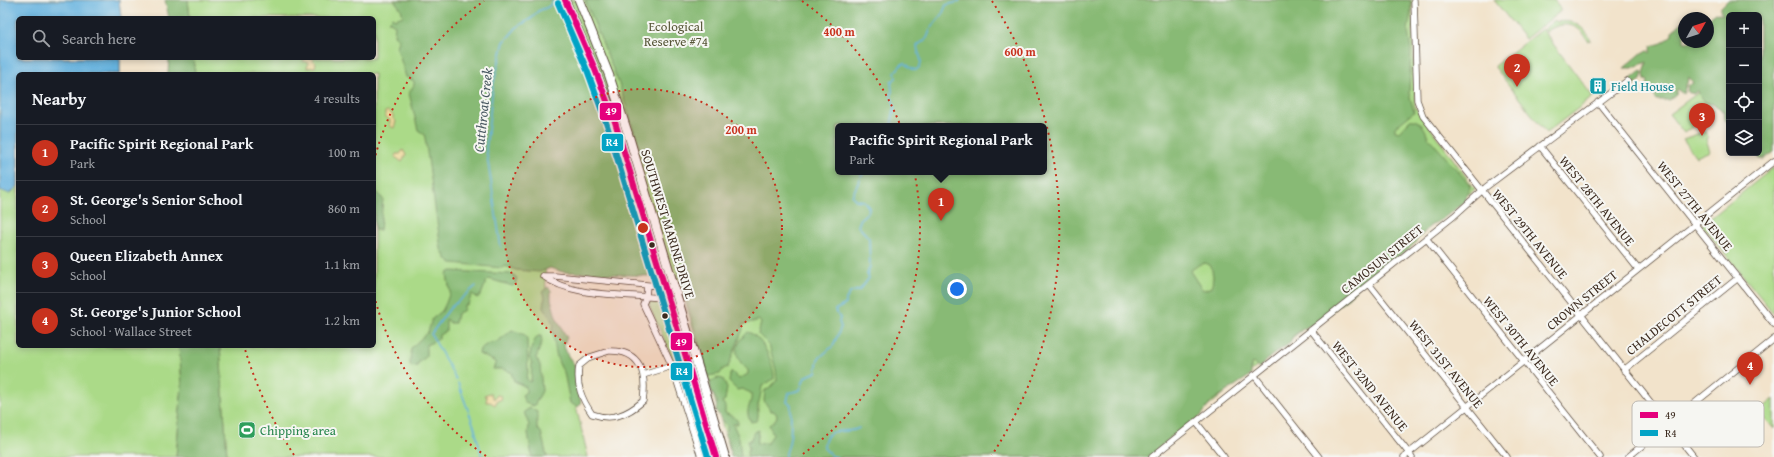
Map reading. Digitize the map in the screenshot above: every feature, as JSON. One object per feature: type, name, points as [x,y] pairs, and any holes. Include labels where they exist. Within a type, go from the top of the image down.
[{"type":"main road","name":"SOUTHWEST MARINE DRIVE","points":[[565,0],[594,67],[615,122],[716,457]]},
{"type":"main road","name":"SOUTHWEST MARINE DRIVE","points":[[579,0],[609,75],[725,457]]},
{"type":"street","name":"WEST 29TH AVENUE","points":[[1414,0],[1417,100],[1419,108],[1426,121],[1649,401]]},
{"type":"street","name":"CAMOSUN STREET","points":[[1152,457],[1369,284],[1482,191],[1627,81]]},
{"type":"street","name":"WEST 27TH AVENUE","points":[[1598,102],[1774,324]]},
{"type":"street","name":"WEST 28TH AVENUE","points":[[1540,146],[1638,269]]},
{"type":"street","name":"CROWN STREET","points":[[1404,457],[1411,455],[1467,407],[1774,161]]},
{"type":"street","name":"WEST 30TH AVENUE","points":[[1426,238],[1600,457]]},
{"type":"street","points":[[668,299],[570,290],[553,284],[542,276],[674,287]]},
{"type":"street","name":"CHALDECOTT STREET","points":[[1624,370],[1738,278]]},
{"type":"street","name":"WEST 31ST AVENUE","points":[[1369,284],[1507,457]]},
{"type":"street","points":[[647,285],[646,297],[643,304],[672,366],[701,457]]},
{"type":"street","name":"WEST 32ND AVENUE","points":[[1311,330],[1411,455]]},
{"type":"street","points":[[1698,401],[1774,339]]},
{"type":"street","points":[[609,351],[621,351],[632,354],[643,375],[645,388],[643,401],[632,410],[621,415],[604,418],[592,414],[579,390],[579,366],[590,357],[609,351]]},
{"type":"street","points":[[643,375],[672,366]]},
{"type":"street","points":[[1254,375],[1319,457]]},
{"type":"street","points":[[1196,422],[1224,457]]},
{"type":"street","points":[[1628,457],[1640,447]]},
{"type":"street","name":"WEST 29TH AVENUE","points":[[1686,447],[1694,457]]},
{"type":"green space","points":[[0,0],[119,0],[121,16],[16,16],[16,60],[120,60],[120,72],[16,72],[16,348],[179,348],[182,384],[176,457],[0,457]]},
{"type":"green space","points":[[165,0],[188,0],[190,16],[169,16]]},
{"type":"green space","name":"Ecological Reserve #74","points":[[188,0],[1412,0],[1415,107],[1475,189],[1146,457],[732,457],[678,279],[669,278],[667,284],[665,277],[593,271],[545,262],[546,291],[563,351],[588,457],[227,457],[220,348],[376,348],[376,72],[195,72],[193,60],[376,60],[376,16],[190,16]]},
{"type":"green space","points":[[394,0],[560,0],[609,122],[653,269],[650,274],[647,276],[563,272],[550,268],[540,272],[516,270],[505,266],[502,268],[452,263],[447,260],[441,249],[425,138],[424,134],[418,130],[409,93],[414,85],[414,81],[406,77],[397,48],[399,39],[394,35],[395,25],[388,21],[392,17],[395,19],[403,16],[401,9]]},
{"type":"green space","name":"Ecological Reserve #74","points":[[585,0],[1410,0],[1411,11],[1408,31],[1411,51],[1409,93],[1414,112],[1395,127],[1395,131],[1399,132],[1410,120],[1419,122],[1426,131],[1428,137],[1470,185],[1470,188],[1466,195],[1466,201],[1441,220],[1430,226],[1409,249],[1394,259],[1377,275],[1361,284],[1346,300],[1320,321],[1303,329],[1293,336],[1289,344],[1271,356],[1259,369],[1253,363],[1251,364],[1251,375],[1212,401],[1201,416],[1175,434],[1149,457],[748,457],[747,454],[749,447],[747,441],[750,441],[754,432],[759,430],[757,444],[768,443],[773,434],[769,425],[776,419],[777,415],[774,411],[771,411],[764,401],[765,390],[769,389],[777,380],[776,370],[769,345],[758,334],[761,323],[759,320],[742,325],[743,329],[728,367],[723,369],[720,374],[708,376],[669,240],[665,235],[648,175],[619,84]],"holes":[[[1206,263],[1211,266],[1213,276],[1212,287],[1204,290],[1201,288],[1190,271],[1200,264]]]},
{"type":"green space","points":[[1494,0],[1554,0],[1562,10],[1525,39]]},
{"type":"green space","points":[[1728,0],[1774,0],[1774,152],[1764,159],[1759,159],[1758,156],[1762,156],[1762,12],[1726,12],[1726,122],[1724,120],[1725,112],[1715,105],[1705,102],[1697,90],[1694,94],[1687,92],[1688,85],[1693,83],[1689,77],[1683,94],[1677,89],[1676,95],[1669,100],[1656,100],[1654,94],[1648,95],[1646,92],[1648,81],[1645,80],[1644,74],[1647,62],[1632,68],[1624,68],[1643,52],[1648,51],[1650,53],[1652,46],[1662,43],[1672,35],[1672,31],[1678,26],[1678,48],[1714,48],[1714,14],[1723,15],[1720,11],[1721,7]]},
{"type":"green space","points":[[1555,20],[1557,22],[1562,21],[1573,23],[1581,27],[1591,40],[1588,41],[1580,30],[1570,25],[1558,26],[1546,32],[1544,29]]},
{"type":"green space","points":[[1542,29],[1593,97],[1546,133],[1494,66]]},
{"type":"green space","points":[[169,60],[193,60],[195,72],[168,72]]},
{"type":"green space","points":[[1641,71],[1643,72],[1641,80],[1635,84],[1632,84],[1631,79]]},
{"type":"green space","points":[[1699,92],[1713,111],[1684,133],[1669,114]]},
{"type":"green space","points":[[1706,131],[1708,137],[1706,139],[1710,151],[1696,157],[1683,139]]},
{"type":"green space","points":[[1774,167],[1774,314],[1702,225]]},
{"type":"green space","points":[[376,191],[383,199],[380,230],[376,230]]},
{"type":"green space","points":[[451,271],[512,274],[517,278],[513,286],[489,279],[486,282],[481,295],[477,298],[472,294],[468,304],[464,305],[464,310],[457,314],[455,323],[450,323],[447,319],[446,331],[439,335],[439,339],[426,345],[426,357],[419,362],[417,366],[412,367],[410,364],[411,348],[428,332],[432,319],[442,311],[450,292],[447,274]]},
{"type":"green space","points":[[548,287],[551,290],[551,299],[556,317],[567,338],[563,344],[568,356],[574,364],[581,404],[578,407],[570,403],[564,372],[559,363],[556,351],[552,329],[554,325],[543,305],[545,297],[542,292]]},
{"type":"green space","points":[[651,299],[662,301],[665,304],[711,457],[705,457],[674,361],[650,308],[649,302]]},
{"type":"green space","points":[[681,327],[687,340],[722,457],[719,457]]},
{"type":"green space","points":[[512,330],[525,335],[527,339],[528,373],[526,377],[529,382],[531,381],[532,363],[529,358],[531,349],[536,338],[541,336],[542,342],[536,358],[540,365],[542,391],[534,406],[525,403],[522,395],[526,392],[526,387],[514,381],[511,372],[502,369],[493,369],[496,362],[479,354],[480,349],[489,343],[497,342]]},
{"type":"green space","points":[[748,332],[758,339],[766,350],[774,375],[774,379],[762,386],[758,405],[758,417],[756,421],[751,422],[748,410],[751,400],[751,393],[742,389],[737,390],[729,382],[730,374],[732,372],[739,379],[748,374],[748,370],[737,356],[737,347]]},
{"type":"green space","points":[[179,348],[220,348],[227,457],[176,457],[182,384]]},
{"type":"green space","points":[[718,378],[723,379],[727,388],[725,400],[722,402],[725,406],[725,413],[735,418],[738,422],[738,424],[733,424],[739,438],[741,457],[731,457],[729,441],[724,435],[727,432],[727,426],[716,411],[717,401],[710,388],[711,381]]},
{"type":"green space","points":[[1774,399],[1774,429],[1764,417],[1764,407]]},
{"type":"green space","points":[[530,408],[537,412],[537,429],[541,432],[547,457],[532,457],[528,433],[529,425],[524,412]]},
{"type":"sand","points":[[313,60],[316,63],[315,67],[307,68],[308,63],[303,61]]},
{"type":"sand","points":[[388,111],[393,115],[393,119],[396,121],[394,128],[390,126],[390,120],[385,117],[385,112]]},
{"type":"sand","points":[[403,150],[406,155],[402,162],[395,157],[396,154],[400,154]]},
{"type":"sand","points":[[490,393],[494,399],[497,395],[501,396],[502,399],[497,401],[495,405],[490,402],[486,402],[487,397],[484,395]]},
{"type":"water","points":[[0,0],[119,0],[121,16],[16,16],[16,60],[120,60],[120,72],[16,72],[16,188],[10,194],[0,190]]},
{"type":"waterway","name":"Cutthroat Creek","points":[[501,247],[486,149],[493,85],[504,42],[517,27],[532,18],[538,11],[548,7],[555,0]]},
{"type":"waterway","points":[[892,123],[895,106],[891,96],[891,82],[896,78],[895,72],[905,63],[912,69],[916,70],[919,67],[921,64],[921,59],[917,46],[927,38],[931,28],[942,15],[946,5],[958,2],[960,0]]},
{"type":"waterway","points":[[786,457],[791,429],[791,405],[787,402],[789,393],[800,390],[805,377],[816,372],[818,359],[833,346],[841,327],[839,322],[840,318],[835,310],[846,304],[846,299],[851,292],[860,290],[869,278],[867,274],[870,266],[869,238],[858,226],[861,218],[868,212],[869,208],[864,201],[856,200],[852,196],[860,179]]},
{"type":"waterway","name":"Cutthroat Creek","points":[[456,379],[431,334],[450,308],[476,286]]},
{"type":"waterway","name":"Cutthroat Creek","points":[[458,383],[474,426],[482,457]]},
{"type":"waterway","points":[[837,457],[832,456],[824,448],[825,440],[828,435],[832,432],[848,431],[859,428]]},
{"type":"transit line","name":"49","points":[[565,0],[594,67],[615,122],[716,457]]},
{"type":"transit line","name":"R4","points":[[558,3],[587,70],[607,125],[708,457]]},
{"type":"place","name":"Field House","points":[[1598,86]]},
{"type":"place","name":"St. George's Senior School","points":[[1517,87]]},
{"type":"place","name":"Queen Elizabeth Annex","points":[[1702,136]]},
{"type":"place","name":"Pacific Spirit Regional Park","points":[[941,221]]},
{"type":"place","name":"St. George's Junior School","points":[[1750,385]]},
{"type":"place","name":"Chipping area","points":[[247,430]]}]
